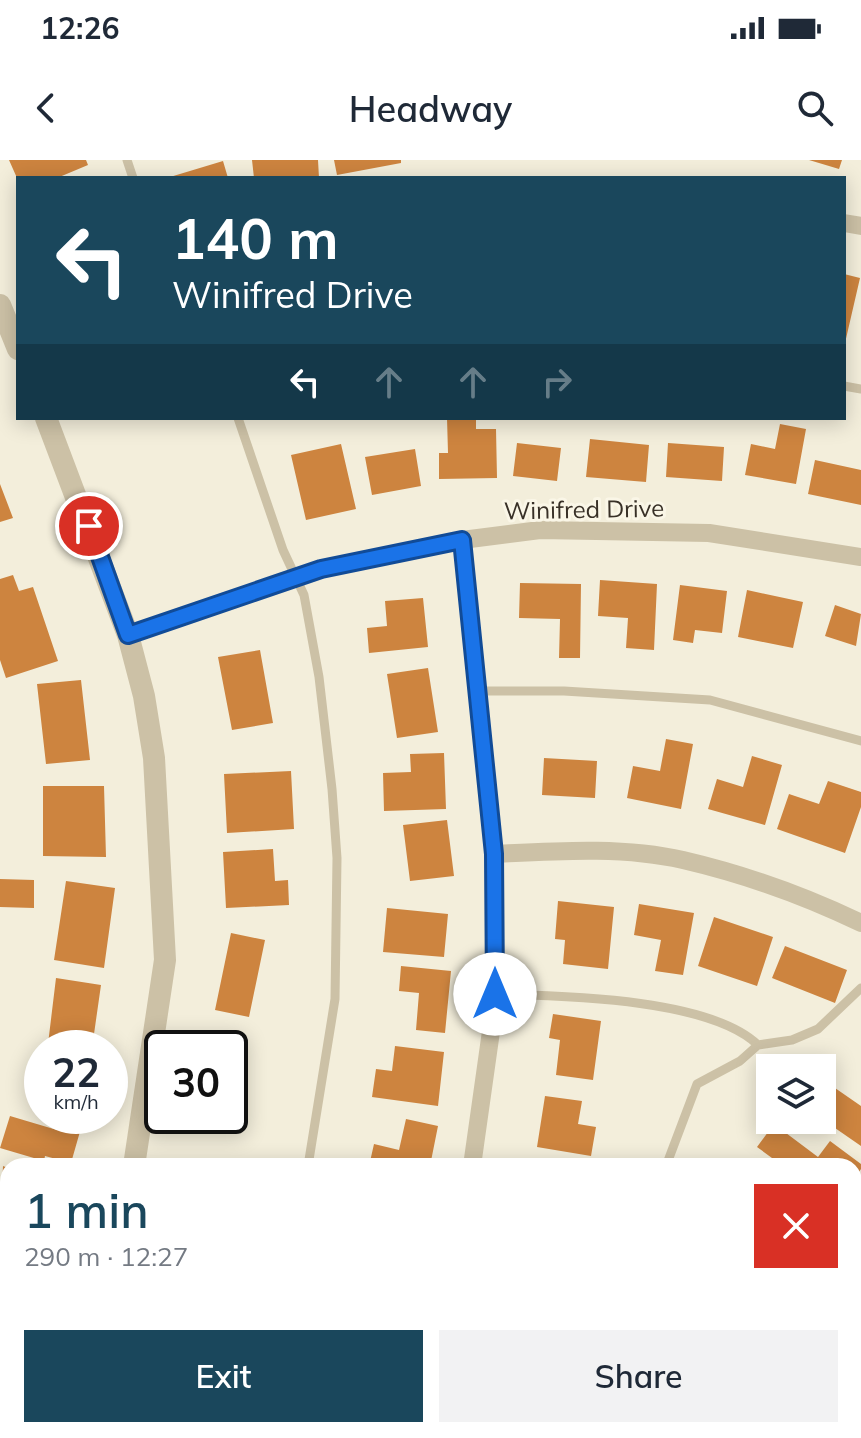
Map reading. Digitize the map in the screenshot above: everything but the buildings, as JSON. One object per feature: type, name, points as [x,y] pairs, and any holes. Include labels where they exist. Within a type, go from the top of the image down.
[{"type":"street","points":[[0,305],[16,339]]},
{"type":"street","points":[[47,420],[128,635],[144,696],[154,758],[165,960],[135,1158]]},
{"type":"street","name":"Winifred Drive","points":[[128,635],[296,578],[389,554],[540,530],[709,533],[861,557]]},
{"type":"street","points":[[462,540],[480,691],[494,854],[495,994],[473,1158]]},
{"type":"street","points":[[494,854],[570,852],[680,859],[752,880],[861,923]]},
{"type":"lane","points":[[242,420],[251,465],[304,595],[319,677],[337,858],[335,999],[309,1158]]},
{"type":"lane","points":[[480,691],[564,691],[710,700],[861,741]]},
{"type":"lane","points":[[669,1158],[697,1084],[740,1061],[758,1045],[792,1040],[818,1029],[861,988]]},
{"type":"lane","points":[[495,994],[672,1008],[742,1030],[758,1045]]},
{"type":"route","points":[[89,526],[128,635],[321,569],[462,540],[494,854],[495,994]]}]
